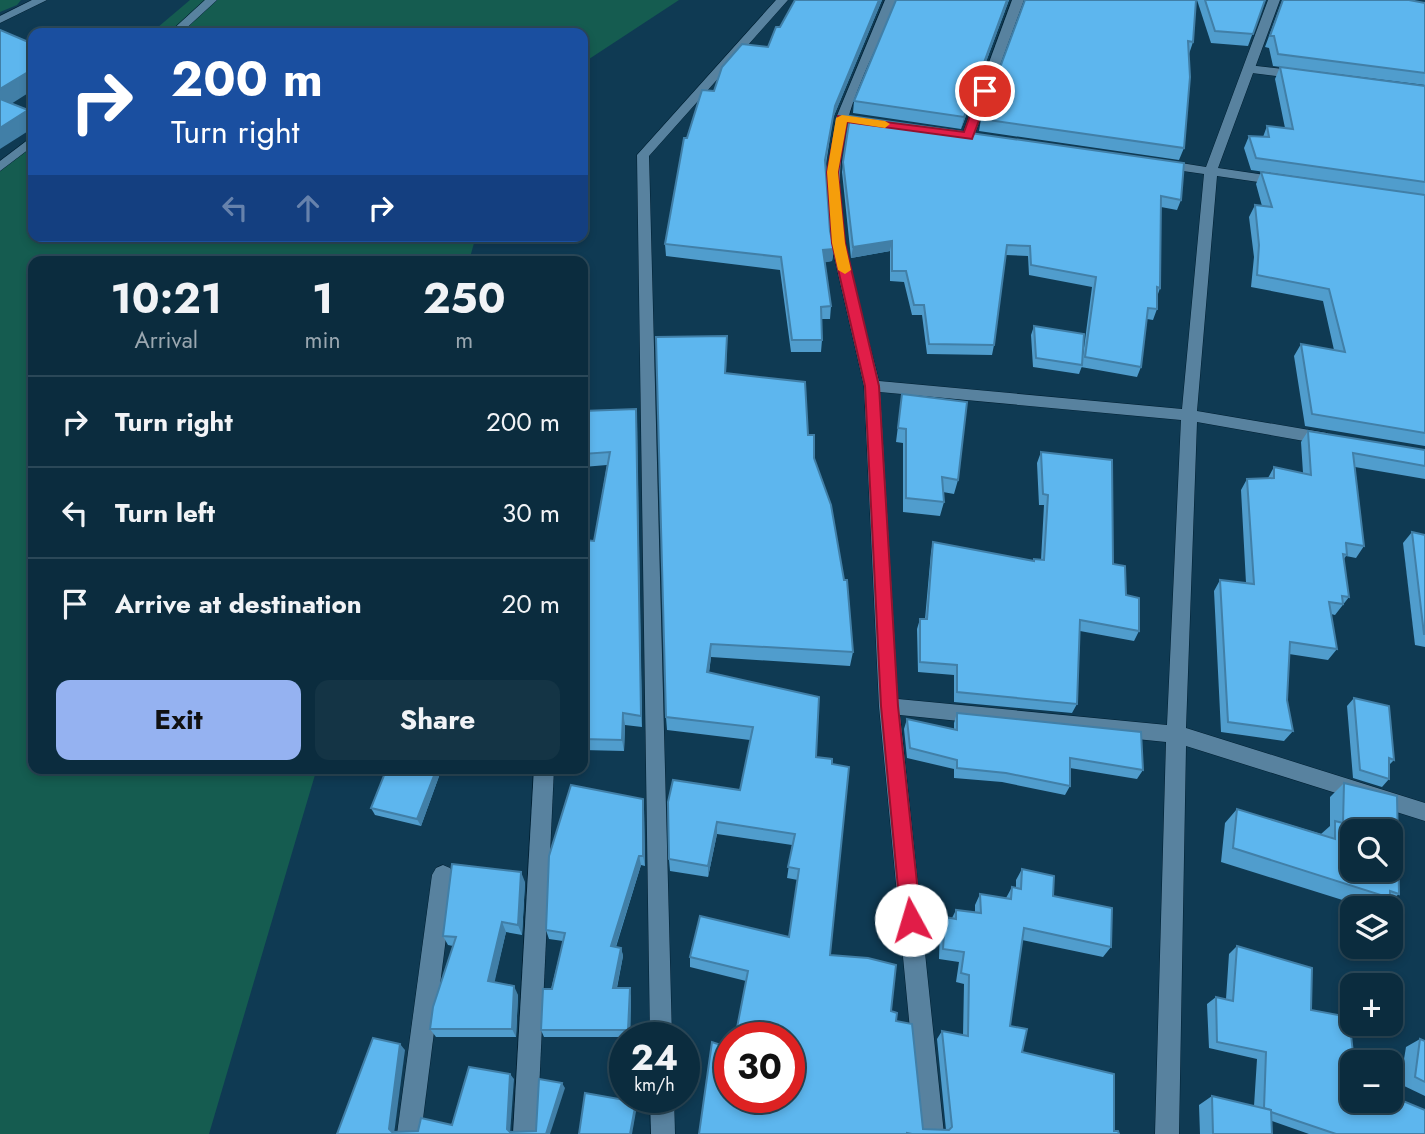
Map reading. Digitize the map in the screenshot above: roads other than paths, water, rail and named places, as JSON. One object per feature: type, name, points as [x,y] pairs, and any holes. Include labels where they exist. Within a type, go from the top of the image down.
[{"type":"street","points":[[0,20],[41,0]]},
{"type":"street","points":[[180,28],[211,0]]},
{"type":"street","points":[[661,1022],[642,413],[643,155],[782,0]]},
{"type":"street","points":[[891,0],[832,172],[838,243],[872,386],[890,706],[932,1134]]},
{"type":"street","points":[[968,136],[1018,0]]},
{"type":"street","points":[[1167,1134],[1176,734],[1189,415],[1211,171],[1274,0]]},
{"type":"street","points":[[1248,69],[1316,78]]},
{"type":"street","points":[[0,167],[28,144]]},
{"type":"street","points":[[1143,162],[1291,183]]},
{"type":"street","points":[[872,386],[1189,415],[1346,442]]},
{"type":"street","points":[[890,706],[1176,734],[1425,812]]},
{"type":"street","points":[[525,1134],[544,774]]},
{"type":"street","points":[[409,1134],[443,875]]},
{"type":"street","points":[[662,1113],[663,1134]]},
{"type":"waterway","points":[[0,4],[8,0]]}]
